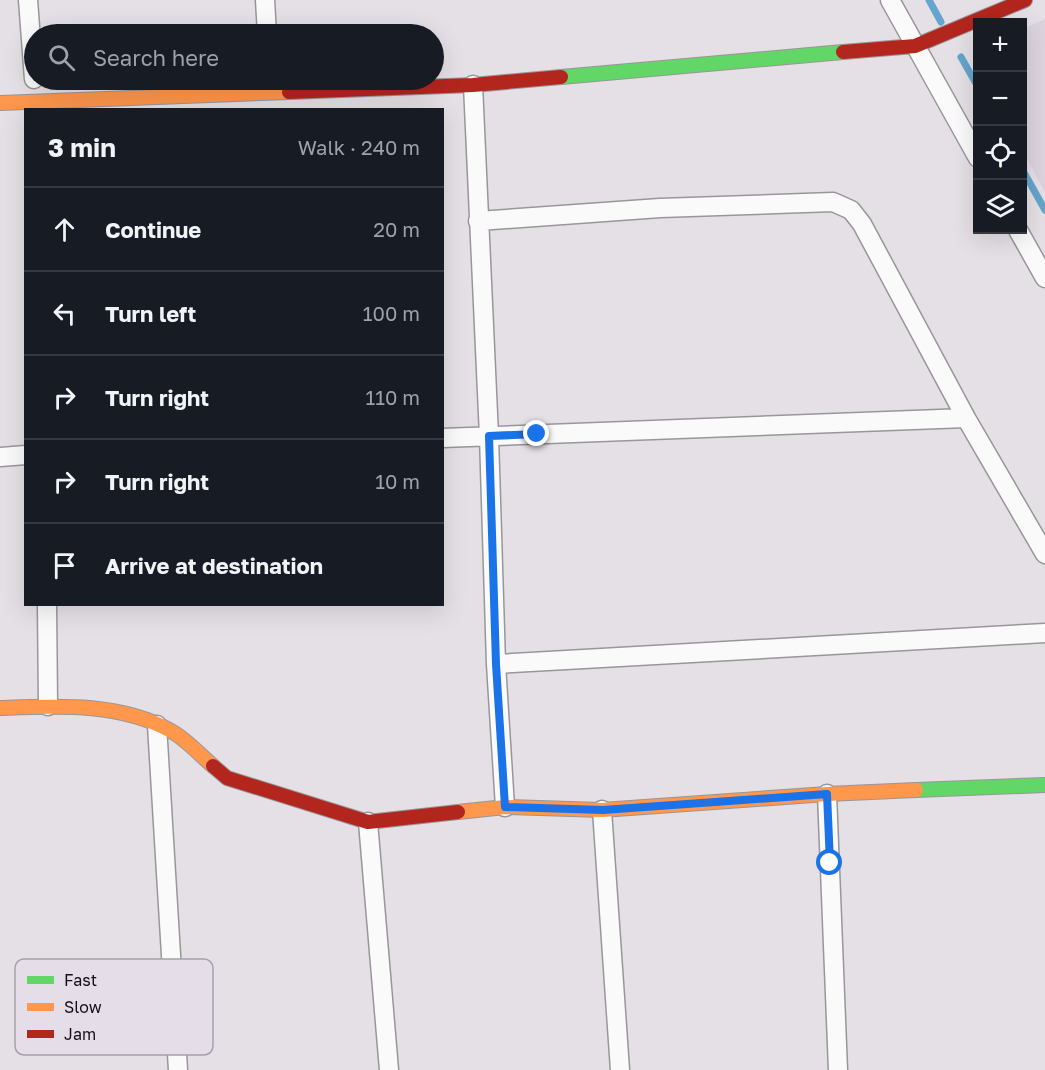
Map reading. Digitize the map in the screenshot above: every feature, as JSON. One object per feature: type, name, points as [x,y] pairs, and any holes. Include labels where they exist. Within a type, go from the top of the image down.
[{"type":"street","points":[[28,0],[30,24]]},
{"type":"street","points":[[265,0],[266,24]]},
{"type":"street","points":[[890,0],[973,149]]},
{"type":"street","points":[[444,85],[473,85],[915,46],[1025,0]]},
{"type":"street","points":[[473,85],[489,436],[496,664],[505,807]]},
{"type":"street","points":[[35,90],[36,101]]},
{"type":"street","points":[[0,103],[208,90]]},
{"type":"street","points":[[478,221],[660,208],[833,202],[851,210],[862,224],[966,418],[1045,554]]},
{"type":"street","points":[[1020,234],[1045,278]]},
{"type":"street","points":[[444,438],[966,418]]},
{"type":"street","points":[[0,457],[24,456]]},
{"type":"street","points":[[47,606],[48,706]]},
{"type":"street","points":[[496,664],[1045,633]]},
{"type":"street","points":[[0,708],[48,706],[125,712],[172,731],[226,778],[368,822],[505,807],[603,810],[827,794],[1045,785]]},
{"type":"street","points":[[157,725],[171,959]]},
{"type":"street","points":[[827,794],[838,1070]]},
{"type":"street","points":[[603,810],[620,1070]]},
{"type":"street","points":[[368,822],[389,1070]]},
{"type":"street","points":[[177,1055],[178,1070]]},
{"type":"shaded area","points":[[1045,19],[1045,193],[1027,159],[1027,27]]},
{"type":"waterway","points":[[929,0],[941,22]]},
{"type":"waterway","points":[[961,57],[973,78]]},
{"type":"waterway","points":[[1027,178],[1045,210]]},
{"type":"traffic: fast","points":[[561,77],[843,52]]},
{"type":"traffic: fast","points":[[916,790],[1045,785]]},
{"type":"traffic: slow","points":[[0,103],[289,92]]},
{"type":"traffic: slow","points":[[0,708],[87,708],[131,715],[177,734],[213,766]]},
{"type":"traffic: slow","points":[[458,812],[505,807],[602,810],[916,790]]},
{"type":"traffic: jam","points":[[843,52],[915,46],[1025,0]]},
{"type":"traffic: jam","points":[[444,86],[561,77]]},
{"type":"traffic: jam","points":[[289,92],[342,90]]},
{"type":"traffic: jam","points":[[213,766],[227,778],[368,822],[458,812]]},
{"type":"route","points":[[537,434],[489,436],[496,664],[505,807],[603,810],[827,794],[830,863]]}]
